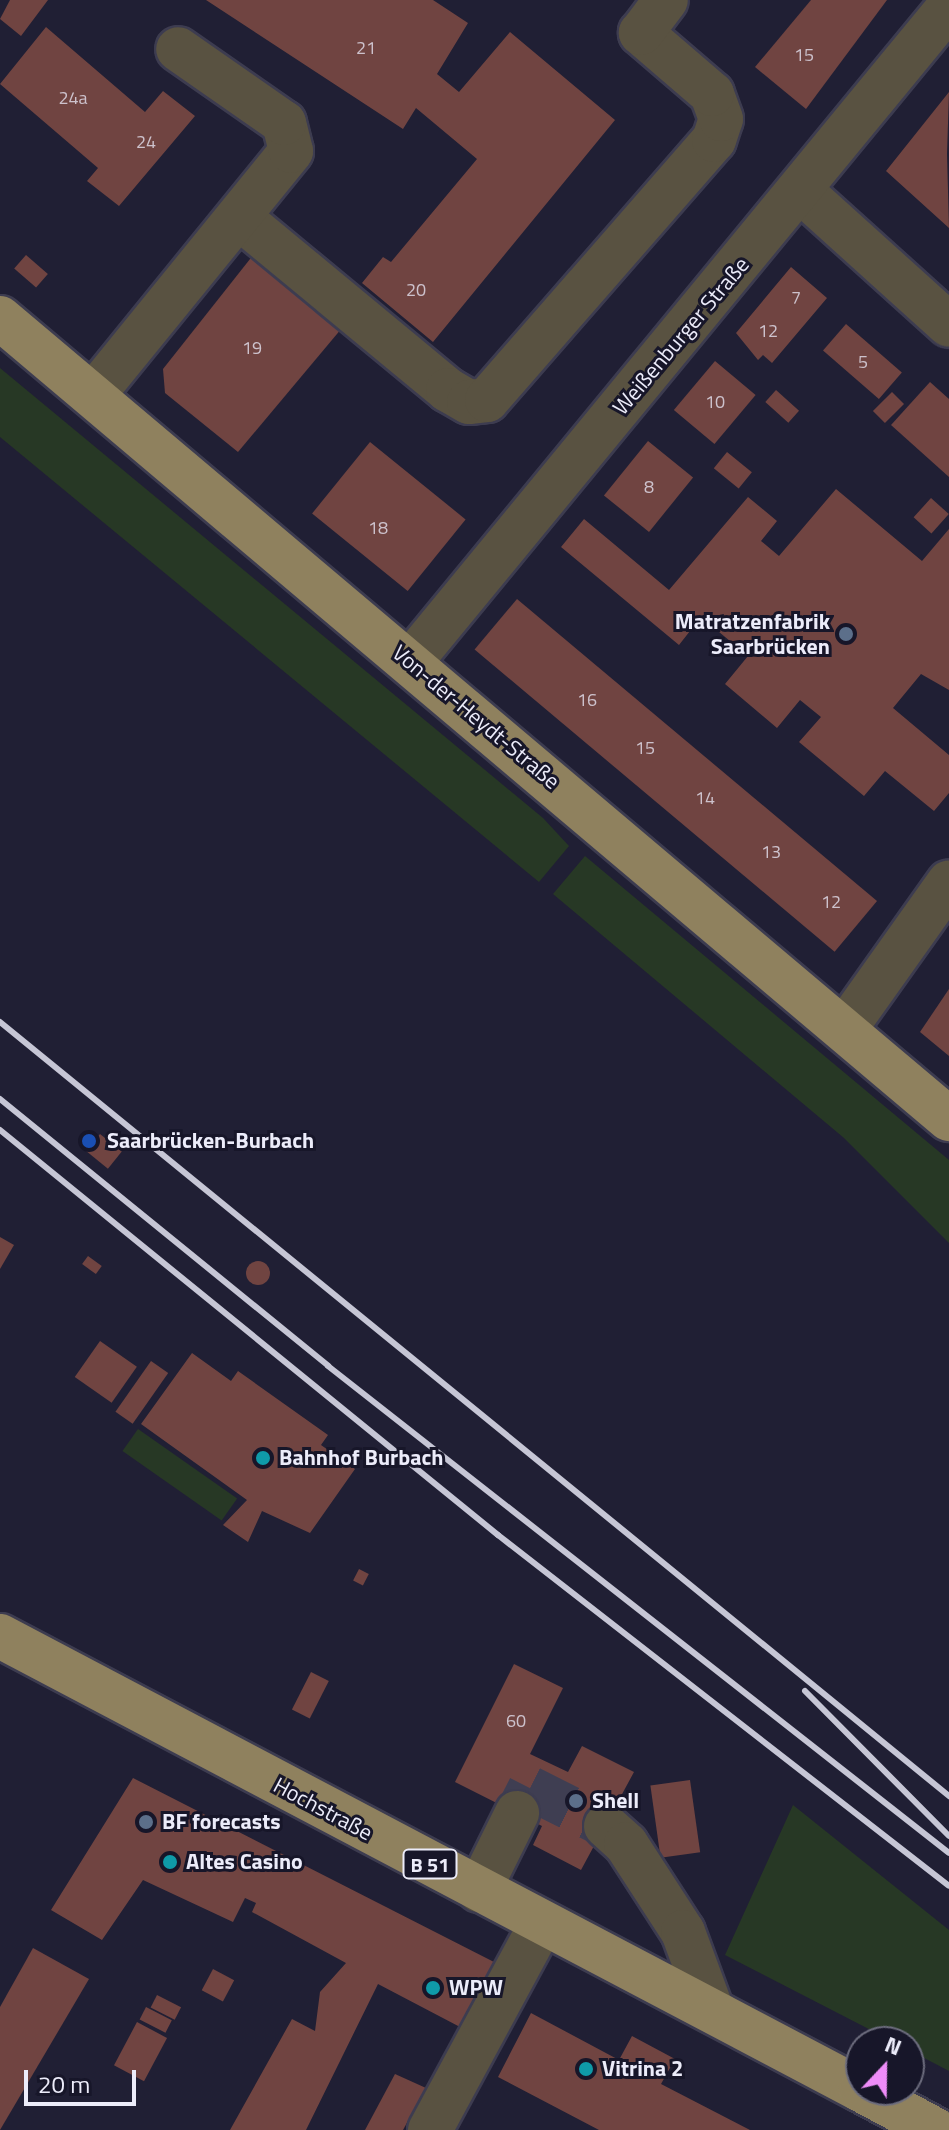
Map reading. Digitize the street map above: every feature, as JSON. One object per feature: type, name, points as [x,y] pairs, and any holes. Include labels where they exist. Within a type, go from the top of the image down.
[{"type":"main road","name":"Von-der-Heydt-Straße","points":[[0,318],[411,661],[949,1119]]},
{"type":"main road","name":"Hochstraße","points":[[0,1636],[845,2082]]},
{"type":"main road","name":"Hochstraße","points":[[891,2106],[936,2130]]},
{"type":"street","points":[[240,218],[448,390],[469,402],[487,400],[714,140],[721,119],[712,94],[641,33],[666,0]]},
{"type":"street","name":"Weißenburger Straße","points":[[411,661],[802,192],[949,7]]},
{"type":"street","points":[[93,395],[240,218],[293,138],[284,123],[178,49]]},
{"type":"street","points":[[802,192],[949,325]]},
{"type":"street","points":[[844,1030],[949,882]]},
{"type":"street","points":[[479,1890],[517,1813]]},
{"type":"street","points":[[606,1826],[626,1844],[683,1932],[712,2011]]},
{"type":"street","points":[[430,2130],[542,1923]]},
{"type":"green space","points":[[0,368],[543,818],[569,846],[539,882],[0,437]]},
{"type":"green space","points":[[585,856],[949,1160],[949,1243],[844,1138],[553,894]]},
{"type":"green space","points":[[138,1429],[237,1498],[222,1521],[123,1451]]},
{"type":"green space","points":[[793,1805],[949,1930],[949,2071],[925,2058],[925,2026],[863,2026],[725,1955]]},
{"type":"building","points":[[10,0],[48,0],[21,36],[0,19]]},
{"type":"building","points":[[206,0],[433,0],[468,23],[437,74],[459,92],[510,32],[615,120],[433,342],[362,283],[383,257],[391,262],[477,159],[416,108],[403,129]]},
{"type":"building","points":[[811,0],[887,0],[806,109],[755,67]]},
{"type":"building","points":[[46,27],[145,112],[163,91],[195,116],[119,206],[87,181],[98,168],[0,84]]},
{"type":"building","points":[[949,92],[947,154],[949,228],[886,171]]},
{"type":"building","points":[[254,254],[342,328],[238,452],[165,393],[163,369]]},
{"type":"building","points":[[26,255],[48,274],[36,288],[14,269]]},
{"type":"building","points":[[791,267],[827,298],[772,363],[763,355],[758,360],[736,333]]},
{"type":"building","points":[[846,324],[902,373],[879,399],[823,350]]},
{"type":"building","points":[[715,361],[756,395],[714,444],[674,410]]},
{"type":"building","points":[[930,382],[949,399],[949,477],[891,425]]},
{"type":"building","points":[[776,390],[799,411],[788,423],[765,402]]},
{"type":"building","points":[[892,392],[904,404],[885,423],[873,411]]},
{"type":"building","points":[[648,441],[693,478],[649,532],[604,495]]},
{"type":"building","points":[[370,442],[466,519],[408,591],[312,513]]},
{"type":"building","points":[[727,452],[752,472],[739,488],[714,468]]},
{"type":"building","points":[[836,489],[922,561],[949,529],[949,690],[921,674],[893,708],[949,755],[949,793],[934,811],[885,771],[864,796],[799,742],[821,717],[800,700],[777,728],[725,684],[748,656],[701,617],[679,645],[561,547],[584,519],[669,590],[748,497],[777,521],[761,541],[779,556]]},
{"type":"building","points":[[931,498],[949,514],[931,533],[914,517]]},
{"type":"building","points":[[517,599],[877,901],[835,952],[475,650]]},
{"type":"building","points":[[949,989],[949,1056],[920,1032]]},
{"type":"building","points":[[100,1134],[122,1152],[108,1169],[86,1151]]},
{"type":"building","points":[[0,1237],[14,1245],[0,1269]]},
{"type":"building","points":[[88,1256],[102,1266],[96,1274],[82,1264]]},
{"type":"building","points":[[258,1261],[269,1268],[270,1273],[263,1284],[258,1285],[247,1278],[246,1273],[253,1262]]},
{"type":"building","points":[[100,1341],[137,1367],[112,1403],[75,1377]]},
{"type":"building","name":"Bahnhof Burbach","points":[[192,1353],[231,1381],[238,1371],[328,1435],[321,1445],[355,1469],[310,1533],[262,1511],[248,1542],[223,1525],[247,1500],[141,1424]]},
{"type":"building","points":[[151,1361],[168,1373],[133,1424],[115,1412]]},
{"type":"building","points":[[359,1569],[369,1574],[363,1586],[353,1581]]},
{"type":"building","points":[[514,1664],[563,1688],[530,1754],[568,1772],[582,1746],[634,1772],[581,1870],[533,1845],[542,1826],[455,1782]]},
{"type":"building","points":[[311,1672],[329,1681],[310,1719],[292,1709]]},
{"type":"building","name":"WPW","points":[[133,1778],[494,1962],[460,2027],[378,1984],[306,2130],[230,2130],[292,2019],[315,2031],[320,1992],[346,1963],[252,1912],[256,1903],[245,1898],[233,1922],[143,1880],[102,1940],[51,1910]]},
{"type":"building","points":[[690,1780],[700,1852],[661,1858],[650,1786]]},
{"type":"building","points":[[33,1948],[89,1979],[0,2130],[0,2007]]},
{"type":"building","points":[[213,1969],[234,1980],[223,2001],[202,1990]]},
{"type":"building","points":[[157,1995],[181,2007],[175,2020],[151,2007]]},
{"type":"building","points":[[146,2007],[172,2020],[165,2033],[140,2019]]},
{"type":"building","name":"Vitrina 2","points":[[531,2013],[619,2060],[632,2036],[675,2059],[661,2084],[750,2130],[599,2130],[498,2077]]},
{"type":"building","points":[[137,2022],[167,2038],[144,2081],[114,2065]]},
{"type":"building","points":[[395,2074],[426,2088],[403,2130],[365,2130]]},
{"type":"tunnel","points":[[517,1813],[530,1788],[606,1826]]},
{"type":"railway","points":[[0,1022],[949,1796]]},
{"type":"railway","points":[[0,1099],[328,1366],[949,1853]]},
{"type":"railway","points":[[0,1130],[498,1535],[949,1886]]},
{"type":"railway","points":[[805,1691],[949,1836]]},
{"type":"place","name":"Matratzenfabrik Saarbrücken","points":[[846,634]]},
{"type":"place","name":"Saarbrücken-Burbach","points":[[89,1141]]},
{"type":"place","name":"Bahnhof Burbach","points":[[263,1458]]},
{"type":"place","name":"Shell","points":[[576,1801]]},
{"type":"place","name":"BF forecasts","points":[[146,1822]]},
{"type":"place","name":"Altes Casino","points":[[170,1862]]},
{"type":"place","name":"WPW","points":[[433,1988]]},
{"type":"place","name":"Vitrina 2","points":[[586,2069]]}]
